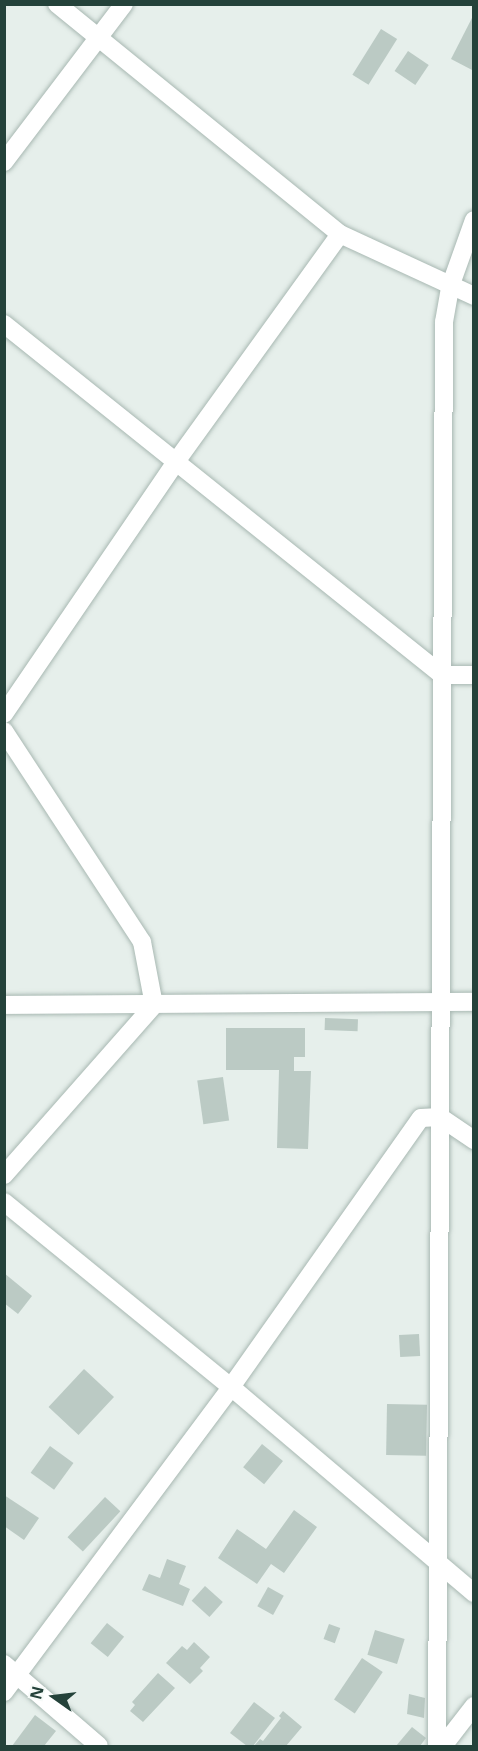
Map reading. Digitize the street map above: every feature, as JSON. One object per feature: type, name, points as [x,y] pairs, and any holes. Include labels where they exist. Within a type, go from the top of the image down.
[{"type":"street","points":[[57,4],[340,234],[474,296]]},
{"type":"street","points":[[4,162],[124,4]]},
{"type":"street","points":[[437,1746],[444,322],[450,286],[474,220]]},
{"type":"street","points":[[4,714],[175,463],[340,234]]},
{"type":"street","points":[[4,324],[442,675],[474,675]]},
{"type":"street","points":[[4,731],[142,942],[154,1005]]},
{"type":"street","points":[[4,1005],[474,1002]]},
{"type":"street","points":[[4,1175],[154,1005]]},
{"type":"street","points":[[4,1692],[11,1670],[231,1387],[421,1118],[440,1117],[474,1140]]},
{"type":"street","points":[[4,1202],[231,1387],[474,1593]]},
{"type":"street","points":[[11,1670],[99,1746]]},
{"type":"street","points":[[443,1746],[474,1706]]},
{"type":"building","points":[[474,14],[474,71],[451,59]]},
{"type":"building","points":[[381,29],[397,39],[368,85],[352,75]]},
{"type":"building","points":[[408,51],[429,65],[415,85],[395,71]]},
{"type":"building","points":[[325,1018],[358,1019],[358,1031],[325,1030]]},
{"type":"building","points":[[226,1028],[305,1028],[305,1057],[294,1057],[294,1071],[311,1071],[308,1149],[277,1148],[279,1070],[226,1070]]},
{"type":"building","points":[[223,1077],[229,1121],[203,1124],[197,1081]]},
{"type":"building","points":[[4,1273],[32,1296],[18,1314],[4,1303]]},
{"type":"building","points":[[419,1334],[420,1356],[400,1357],[399,1335]]},
{"type":"building","points":[[84,1369],[114,1397],[79,1435],[49,1407]]},
{"type":"building","points":[[387,1404],[427,1405],[426,1456],[386,1455]]},
{"type":"building","points":[[262,1444],[283,1461],[264,1484],[243,1467]]},
{"type":"building","points":[[50,1446],[73,1463],[54,1490],[31,1473]]},
{"type":"building","points":[[4,1495],[39,1518],[24,1540],[4,1526]]},
{"type":"building","points":[[105,1497],[120,1511],[83,1552],[67,1537]]},
{"type":"building","points":[[294,1510],[317,1527],[284,1573],[271,1564],[257,1584],[218,1558],[237,1529],[266,1549]]},
{"type":"building","points":[[167,1559],[186,1566],[179,1584],[190,1589],[183,1606],[142,1590],[149,1574],[160,1578]]},
{"type":"building","points":[[205,1586],[223,1602],[209,1617],[192,1601]]},
{"type":"building","points":[[268,1587],[284,1596],[273,1615],[257,1606]]},
{"type":"building","points":[[107,1623],[124,1637],[108,1657],[91,1643]]},
{"type":"building","points":[[329,1624],[340,1628],[335,1643],[324,1639]]},
{"type":"building","points":[[375,1630],[405,1639],[397,1664],[367,1655]]},
{"type":"building","points":[[194,1642],[210,1657],[200,1668],[203,1671],[190,1684],[166,1663],[182,1646],[187,1650]]},
{"type":"building","points":[[362,1658],[383,1672],[355,1713],[334,1699]]},
{"type":"building","points":[[158,1673],[175,1688],[143,1722],[130,1711],[135,1705],[132,1702]]},
{"type":"building","points":[[409,1694],[425,1698],[424,1718],[407,1714]]},
{"type":"building","points":[[254,1702],[275,1718],[253,1746],[247,1746],[230,1733]]},
{"type":"building","points":[[283,1711],[302,1727],[286,1746],[254,1746],[260,1739],[263,1741],[281,1718],[279,1716]]},
{"type":"building","points":[[35,1715],[56,1731],[44,1746],[12,1746]]},
{"type":"building","points":[[412,1727],[426,1738],[420,1746],[396,1746]]}]
